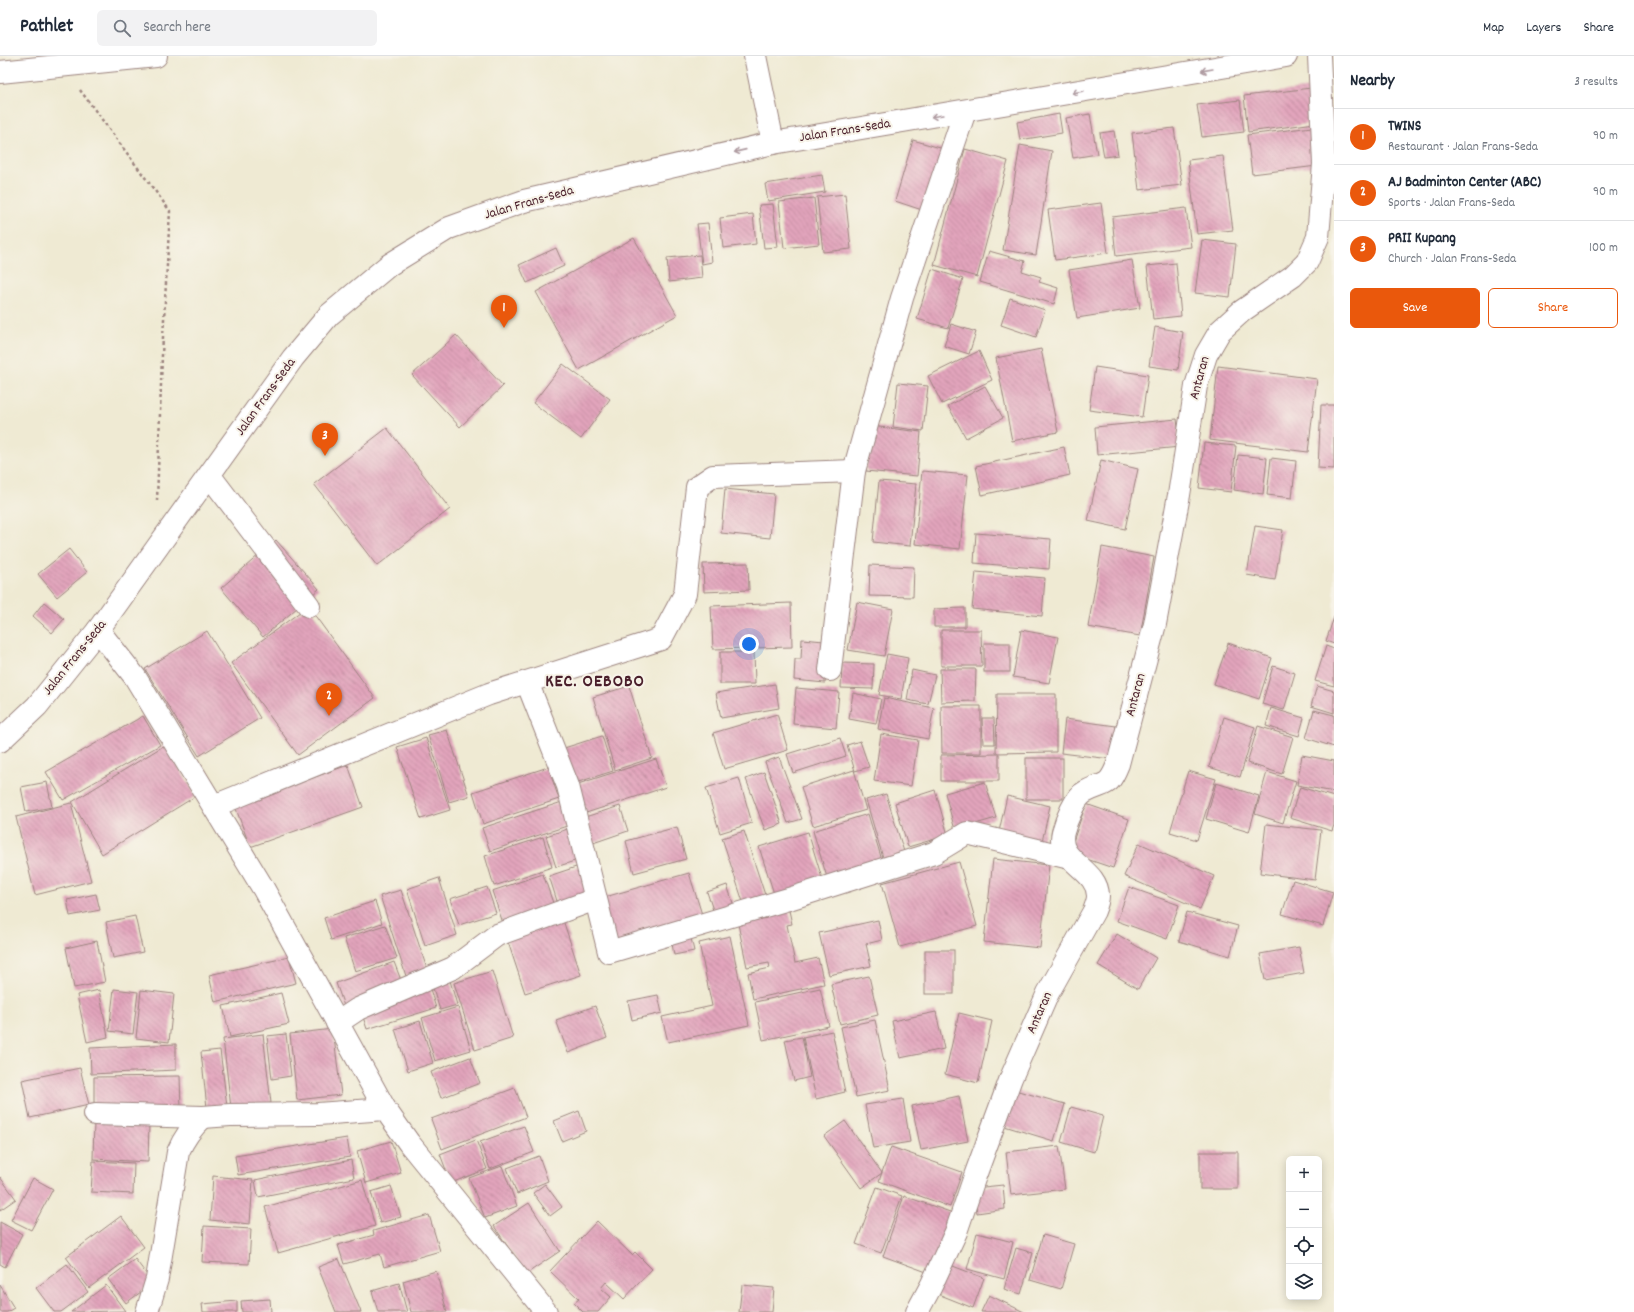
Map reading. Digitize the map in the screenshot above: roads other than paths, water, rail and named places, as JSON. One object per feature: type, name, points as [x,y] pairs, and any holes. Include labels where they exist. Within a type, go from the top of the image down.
[{"type":"street","points":[[0,72],[156,56]]},
{"type":"street","points":[[755,56],[773,143]]},
{"type":"street","name":"Jalan Frans-Seda","points":[[0,741],[37,706],[98,630],[210,476],[293,358],[330,315],[389,264],[449,228],[524,201],[773,143],[964,112],[1286,56]]},
{"type":"street","name":"Antaran","points":[[917,1312],[956,1232],[1011,1078],[1048,993],[1094,911],[1098,896],[1094,880],[1065,852],[1062,840],[1063,831],[1076,802],[1084,793],[1102,786],[1112,778],[1118,764],[1155,624],[1180,496],[1196,386],[1206,355],[1220,331],[1242,311],[1293,276],[1307,262],[1318,236],[1324,164],[1319,56]]},
{"type":"street","points":[[830,670],[854,471],[902,298],[964,112]]},
{"type":"street","points":[[214,806],[489,694],[661,638],[685,594],[697,487],[713,476],[854,471]]},
{"type":"street","points":[[210,476],[309,606]]},
{"type":"street","points":[[98,630],[135,677],[214,806],[263,888],[385,1109],[409,1143],[546,1312]]},
{"type":"street","points":[[527,682],[568,786],[609,952],[934,854],[967,833],[1070,858]]},
{"type":"street","points":[[337,1023],[358,1009],[454,968],[497,935],[596,899]]},
{"type":"street","points":[[95,1114],[203,1118],[230,1115],[318,1114],[385,1109]]},
{"type":"street","points":[[147,1312],[157,1279],[178,1152],[194,1126],[203,1118]]},
{"type":"place","name":"TWINS","points":[[504,328]]},
{"type":"place","name":"PRII Kupang","points":[[325,456]]},
{"type":"place","name":"AJ Badminton Center (ABC)","points":[[329,716]]},
{"type":"district","name":"KEC. OEBOBO","points":[[595,682]]}]
